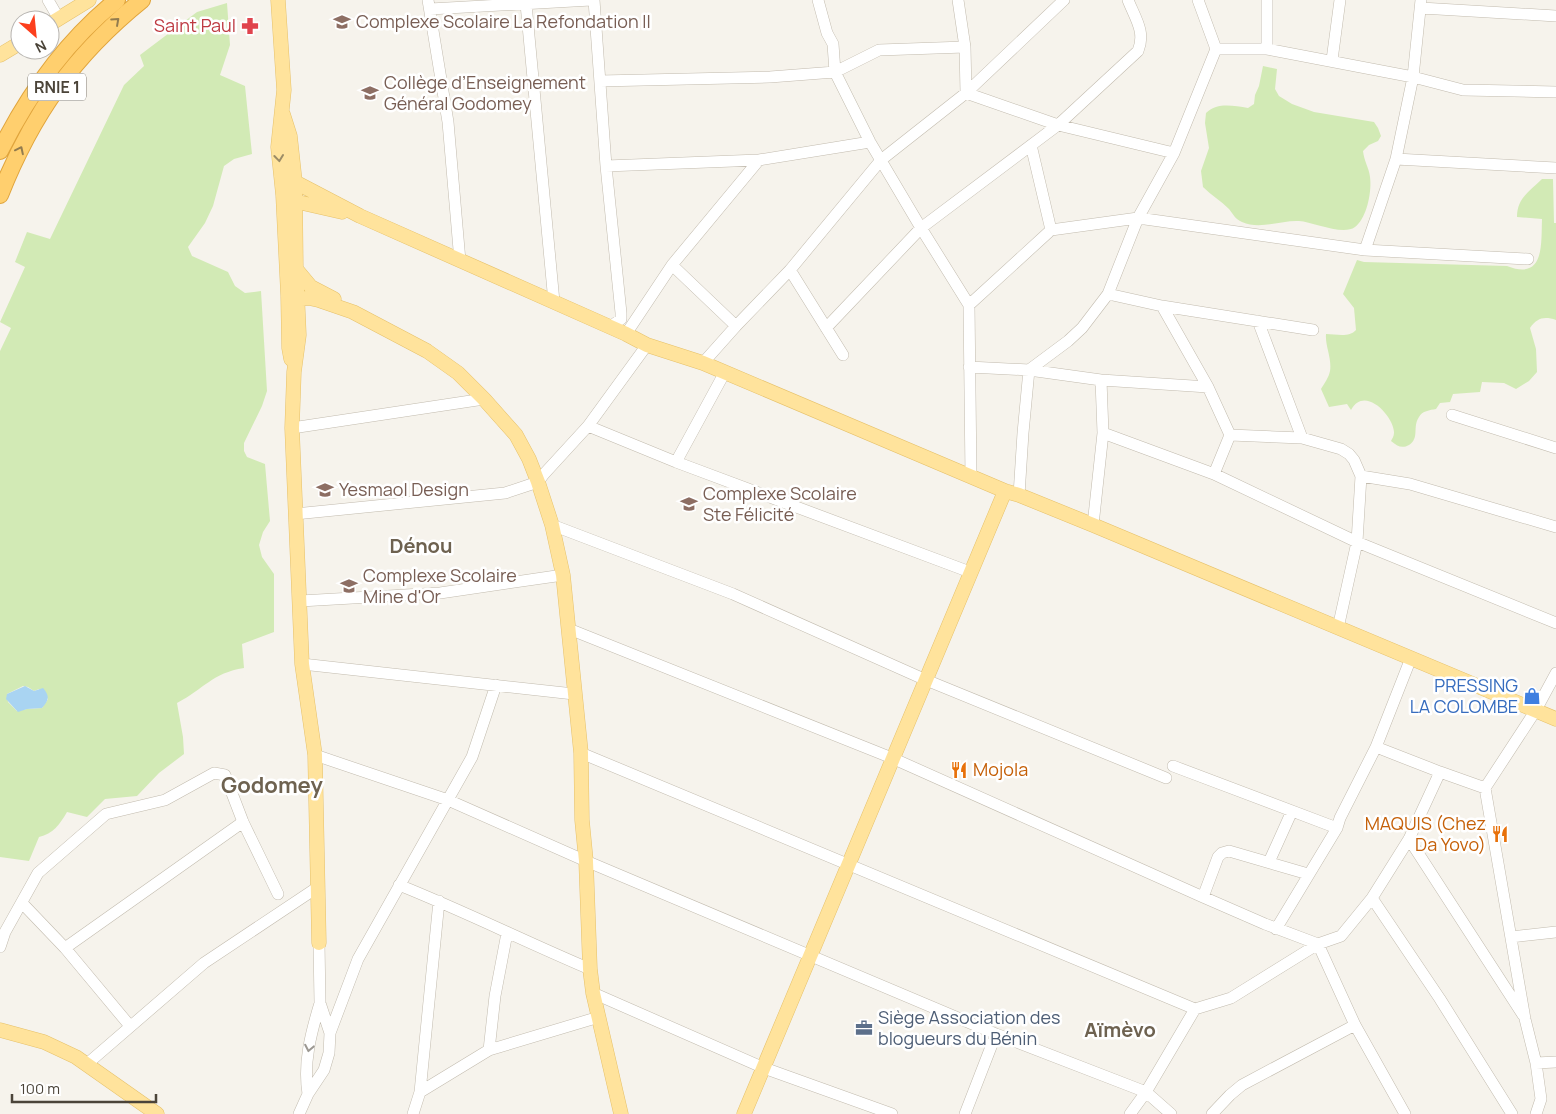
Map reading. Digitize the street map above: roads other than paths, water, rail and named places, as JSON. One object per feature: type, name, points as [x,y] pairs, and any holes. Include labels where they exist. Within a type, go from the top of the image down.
[{"type":"highway","name":"RNIE 1","points":[[0,151],[33,90],[90,23],[117,0]]},
{"type":"highway","name":"RNIE 1","points":[[0,195],[8,173],[34,121],[53,92],[94,42],[142,0]]},
{"type":"main road","points":[[60,18],[89,0]]},
{"type":"main road","points":[[278,0],[284,90],[278,148],[293,292]]},
{"type":"main road","points":[[282,110],[290,136],[296,202],[294,235],[296,270],[289,348],[294,372],[292,428],[302,664],[315,755],[319,944]]},
{"type":"main road","points":[[295,182],[360,216],[647,345],[725,372],[971,477],[1093,525],[1556,718]]},
{"type":"main road","points":[[283,195],[289,200],[296,202],[360,216]]},
{"type":"main road","points":[[296,270],[311,286],[353,312],[427,351],[458,373],[516,435],[529,459],[538,482],[552,525],[564,575],[581,753],[582,820],[586,861],[590,969],[593,993],[621,1114]]},
{"type":"main road","points":[[293,292],[311,286]]},
{"type":"main road","points":[[293,292],[353,312]]},
{"type":"main road","points":[[744,1114],[1005,491]]},
{"type":"main road","points":[[0,1030],[44,1042],[63,1050],[87,1064],[156,1114]]},
{"type":"street","points":[[460,261],[448,122],[429,4],[526,4],[592,0],[606,166],[622,313],[620,319],[610,327]]},
{"type":"street","points":[[818,0],[827,33],[833,44],[835,72],[870,142],[969,305],[971,477]]},
{"type":"street","points":[[958,0],[965,47],[966,93]]},
{"type":"street","points":[[703,363],[790,270],[881,160],[966,93],[1064,0]]},
{"type":"street","points":[[826,328],[921,228],[1058,125],[1138,51],[1142,41],[1142,34],[1128,0]]},
{"type":"street","points":[[1019,495],[1022,433],[1029,370],[1082,328],[1108,294],[1138,218],[1174,153],[1216,49],[1198,0]]},
{"type":"street","points":[[1267,0],[1267,49]]},
{"type":"street","points":[[1332,60],[1340,0]]},
{"type":"street","points":[[526,4],[554,302]]},
{"type":"street","points":[[1365,250],[1396,159],[1412,77],[1421,4],[1556,16]]},
{"type":"street","points":[[600,81],[770,77],[835,72],[879,50],[965,47]]},
{"type":"street","points":[[1216,49],[1267,49],[1332,60],[1463,90],[1556,92]]},
{"type":"street","points":[[966,93],[1058,125],[1174,153]]},
{"type":"street","points":[[606,166],[759,160],[870,142]]},
{"type":"street","points":[[1031,145],[1051,230]]},
{"type":"street","points":[[1396,159],[1556,168]]},
{"type":"street","points":[[626,334],[672,265],[759,160]]},
{"type":"street","points":[[969,305],[1051,230],[1138,218],[1365,250],[1528,259]]},
{"type":"street","points":[[672,265],[736,326]]},
{"type":"street","points":[[790,270],[843,355]]},
{"type":"street","points":[[1108,294],[1162,306],[1313,330]]},
{"type":"street","points":[[1162,306],[1208,387],[1230,435],[1214,474]]},
{"type":"street","points":[[1258,321],[1302,438]]},
{"type":"street","points":[[295,514],[505,493],[538,482],[588,426],[647,345]]},
{"type":"street","points":[[969,367],[1029,370],[1101,380],[1208,387]]},
{"type":"street","points":[[676,462],[725,372]]},
{"type":"street","points":[[1093,525],[1103,433],[1101,380]]},
{"type":"street","points":[[292,428],[484,399]]},
{"type":"street","points":[[1452,415],[1556,448]]},
{"type":"street","points":[[588,426],[676,462],[970,572]]},
{"type":"street","points":[[1103,433],[1214,474],[1357,542],[1556,623]]},
{"type":"street","points":[[1230,435],[1302,438],[1341,449],[1349,454],[1358,467],[1361,476],[1357,542],[1338,628]]},
{"type":"street","points":[[1361,476],[1410,484],[1556,527]]},
{"type":"street","points":[[552,525],[733,594],[926,680],[1166,778]]},
{"type":"street","points":[[300,601],[440,593],[564,575]]},
{"type":"street","points":[[569,629],[892,758],[1203,898],[1276,929],[1318,944],[1355,1025],[1405,1114]]},
{"type":"street","points":[[1276,929],[1337,828],[1340,818],[1376,747],[1411,658]]},
{"type":"street","points":[[302,664],[574,694]]},
{"type":"street","points":[[1536,1114],[1541,1100],[1536,1063],[1525,1019],[1485,788],[1536,710],[1556,673]]},
{"type":"street","points":[[299,1114],[308,1094],[324,1070],[329,1053],[330,1033],[358,959],[472,757],[496,685]]},
{"type":"street","points":[[1376,747],[1485,788]]},
{"type":"street","points":[[581,753],[1195,1009],[1231,998],[1318,944],[1341,936],[1372,898],[1409,839],[1440,772]]},
{"type":"street","points":[[315,755],[448,800],[586,861],[996,1034],[1146,1092],[1170,1114]]},
{"type":"street","points":[[1173,766],[1337,828]]},
{"type":"street","points":[[0,947],[2,931],[22,903],[38,873],[106,814],[165,800],[214,773],[225,774],[243,822],[278,894]]},
{"type":"street","points":[[1269,862],[1292,811]]},
{"type":"street","points":[[65,948],[243,822]]},
{"type":"street","points":[[1409,839],[1525,1019]]},
{"type":"street","points":[[1203,898],[1218,857],[1222,853],[1229,852],[1308,874]]},
{"type":"street","points":[[399,886],[439,901],[506,933],[590,969]]},
{"type":"street","points":[[87,1064],[204,962],[318,887]]},
{"type":"street","points":[[1372,898],[1440,999],[1512,1114]]},
{"type":"street","points":[[413,1114],[420,1092],[439,901]]},
{"type":"street","points":[[22,903],[65,948],[130,1026]]},
{"type":"street","points":[[1511,937],[1556,932]]},
{"type":"street","points":[[489,1050],[495,996],[506,933]]},
{"type":"street","points":[[308,1094],[305,1077],[306,1065],[313,1027],[320,1003],[319,944]]},
{"type":"street","points":[[593,993],[764,1068],[892,1114]]},
{"type":"street","points":[[320,1003],[330,1033]]},
{"type":"street","points":[[1130,1114],[1146,1092],[1195,1009]]},
{"type":"street","points":[[420,1092],[489,1050],[599,1017]]},
{"type":"street","points":[[1212,1114],[1242,1085],[1355,1025]]},
{"type":"street","points":[[965,1114],[996,1034]]},
{"type":"street","points":[[1536,1063],[1556,1062]]},
{"type":"water","points":[[25,686],[34,691],[43,688],[48,698],[42,708],[18,712],[6,699],[7,694]]},
{"type":"place","name":"Complexe Scolaire La Refondation II","points":[[342,22]]},
{"type":"place","name":"Saint Paul","points":[[250,26]]},
{"type":"place","name":"Collège d’Enseignement Général Godomey","points":[[370,93]]},
{"type":"place","name":"Yesmaol Design","points":[[325,490]]},
{"type":"place","name":"Complexe Scolaire Ste Félicité","points":[[689,504]]},
{"type":"place","name":"Complexe Scolaire Mine d'Or","points":[[349,586]]},
{"type":"place","name":"PRESSING LA COLOMBE","points":[[1532,696]]},
{"type":"place","name":"Mojola","points":[[959,770]]},
{"type":"place","name":"MAQUIS (Chez Da Yovo)","points":[[1500,834]]},
{"type":"place","name":"Siège Association des blogueurs du Bénin","points":[[864,1028]]},
{"type":"district","name":"Dénou","points":[[421,546]]},
{"type":"district","name":"Godomey","points":[[272,785]]},
{"type":"district","name":"Aïmèvo","points":[[1120,1030]]}]
